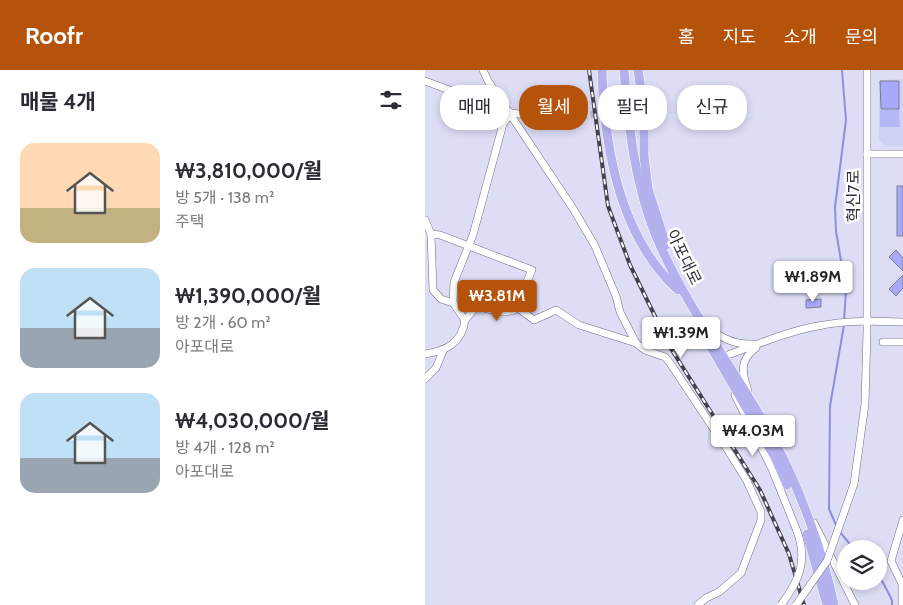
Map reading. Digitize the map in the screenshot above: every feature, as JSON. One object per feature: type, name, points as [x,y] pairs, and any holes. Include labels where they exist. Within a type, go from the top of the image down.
[{"type":"main road","points":[[602,70],[603,114],[610,151],[623,199],[641,243],[661,274],[680,289]]},
{"type":"main road","name":"아포대로","points":[[618,70],[626,150],[631,174],[651,236],[720,358],[751,401],[785,464],[817,543],[834,605]]},
{"type":"main road","name":"아포대로","points":[[623,70],[631,143],[638,180],[656,235],[680,289],[703,324],[728,376],[779,465],[806,530],[827,605]]},
{"type":"main road","points":[[638,70],[640,85]]},
{"type":"main road","points":[[644,130],[644,156],[649,189],[680,289]]},
{"type":"street","points":[[483,70],[574,210],[595,246],[616,296],[620,312],[636,343]]},
{"type":"street","name":"혁신7로","points":[[796,605],[827,561],[854,484],[865,404],[867,321],[867,70]]},
{"type":"street","points":[[425,81],[511,113],[519,114]]},
{"type":"street","points":[[465,320],[453,302],[454,282],[469,247],[503,124],[511,113]]},
{"type":"street","points":[[867,154],[903,154]]},
{"type":"street","points":[[425,220],[431,234],[433,290],[441,299],[453,302]]},
{"type":"street","points":[[425,354],[443,351],[451,347],[463,330],[465,320],[477,306],[493,311],[513,312],[518,308],[520,297],[532,270],[440,235],[431,234]]},
{"type":"street","points":[[518,308],[534,320],[556,310],[579,325],[636,343],[645,350],[665,357],[747,481],[761,512],[761,520],[741,573],[719,592],[706,598],[698,605]]},
{"type":"street","points":[[720,358],[763,344],[785,334],[835,324],[867,321],[903,322]]},
{"type":"street","points":[[703,324],[718,335],[736,343],[763,344]]},
{"type":"street","points":[[883,342],[903,342]]},
{"type":"street","points":[[751,401],[742,367],[746,356],[763,344]]},
{"type":"street","points":[[425,380],[436,368],[443,351]]},
{"type":"street","points":[[728,376],[741,409],[771,469],[801,542],[801,571],[781,605]]},
{"type":"street","points":[[785,464],[855,605]]},
{"type":"street","points":[[902,605],[900,592],[902,584],[891,561],[903,520]]},
{"type":"shaded area","points":[[903,79],[903,146],[885,146],[879,140],[879,80]]},
{"type":"shaded area","points":[[899,109],[900,127],[880,127],[880,110]]},
{"type":"building","points":[[880,81],[899,81],[899,109],[881,109]]},
{"type":"building","points":[[897,186],[903,186],[903,236],[897,236]]},
{"type":"building","points":[[896,250],[903,258],[903,271],[889,257]]},
{"type":"building","points":[[903,275],[903,288],[896,296],[889,289]]},
{"type":"building","points":[[821,299],[821,307],[806,308],[806,300]]},
{"type":"waterway","points":[[842,70],[846,120],[835,207],[836,231],[846,291],[844,320]]},
{"type":"waterway","points":[[836,525],[829,509],[830,406],[844,325]]},
{"type":"waterway","points":[[839,531],[846,540]]},
{"type":"waterway","points":[[887,590],[892,600],[892,605]]},
{"type":"tunnel","points":[[588,115],[597,114]]},
{"type":"railway","points":[[589,70],[608,206],[630,265],[670,347],[760,490],[789,554],[804,605]]}]
